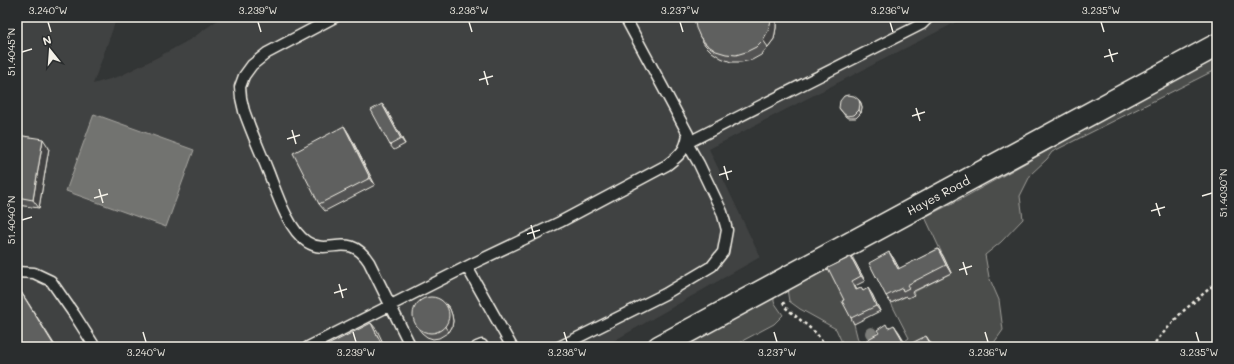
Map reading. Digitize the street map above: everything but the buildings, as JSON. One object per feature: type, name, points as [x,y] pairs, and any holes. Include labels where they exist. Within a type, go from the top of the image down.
[{"type":"street","name":"Hayes Road","points":[[659,347],[1217,45]]},
{"type":"lane","points":[[335,17],[258,59],[244,76],[240,87],[241,98],[249,125],[280,200],[295,231],[303,240],[315,246],[348,246],[358,249],[364,254],[411,347]]},
{"type":"lane","points":[[308,347],[560,222],[667,165],[680,155],[687,143],[688,134],[625,17]]},
{"type":"lane","points":[[687,143],[915,28],[929,17]]},
{"type":"lane","points":[[559,347],[665,294],[712,266],[723,252],[727,230],[722,212],[699,164],[687,143]]},
{"type":"lane","points":[[467,267],[512,347]]},
{"type":"lane","points":[[17,272],[34,273],[51,281],[95,347]]},
{"type":"path","points":[[1151,347],[1181,313],[1217,282]]},
{"type":"path","points":[[774,284],[786,308],[816,332],[826,347]]},
{"type":"shaded area","points":[[17,17],[117,17],[93,84],[120,76],[158,57],[191,39],[222,17],[966,17],[709,149],[760,257],[603,347],[17,347]]},
{"type":"shaded area","points":[[1217,55],[1217,69],[1052,152],[1047,159],[1031,174],[1020,196],[1023,219],[1001,242],[985,255],[989,277],[999,300],[1003,330],[991,347],[908,347],[905,341],[909,338],[891,303],[907,296],[914,295],[912,293],[951,273],[925,217],[965,197]]},
{"type":"shaded area","points":[[94,114],[194,150],[166,227],[66,191]]},
{"type":"shaded area","points":[[852,255],[855,262],[832,273],[848,305],[846,306],[854,324],[858,340],[866,347],[844,347],[836,329],[800,309],[789,301],[787,289]]},
{"type":"shaded area","points":[[774,296],[774,302],[783,315],[774,324],[744,340],[735,347],[682,347]]}]
